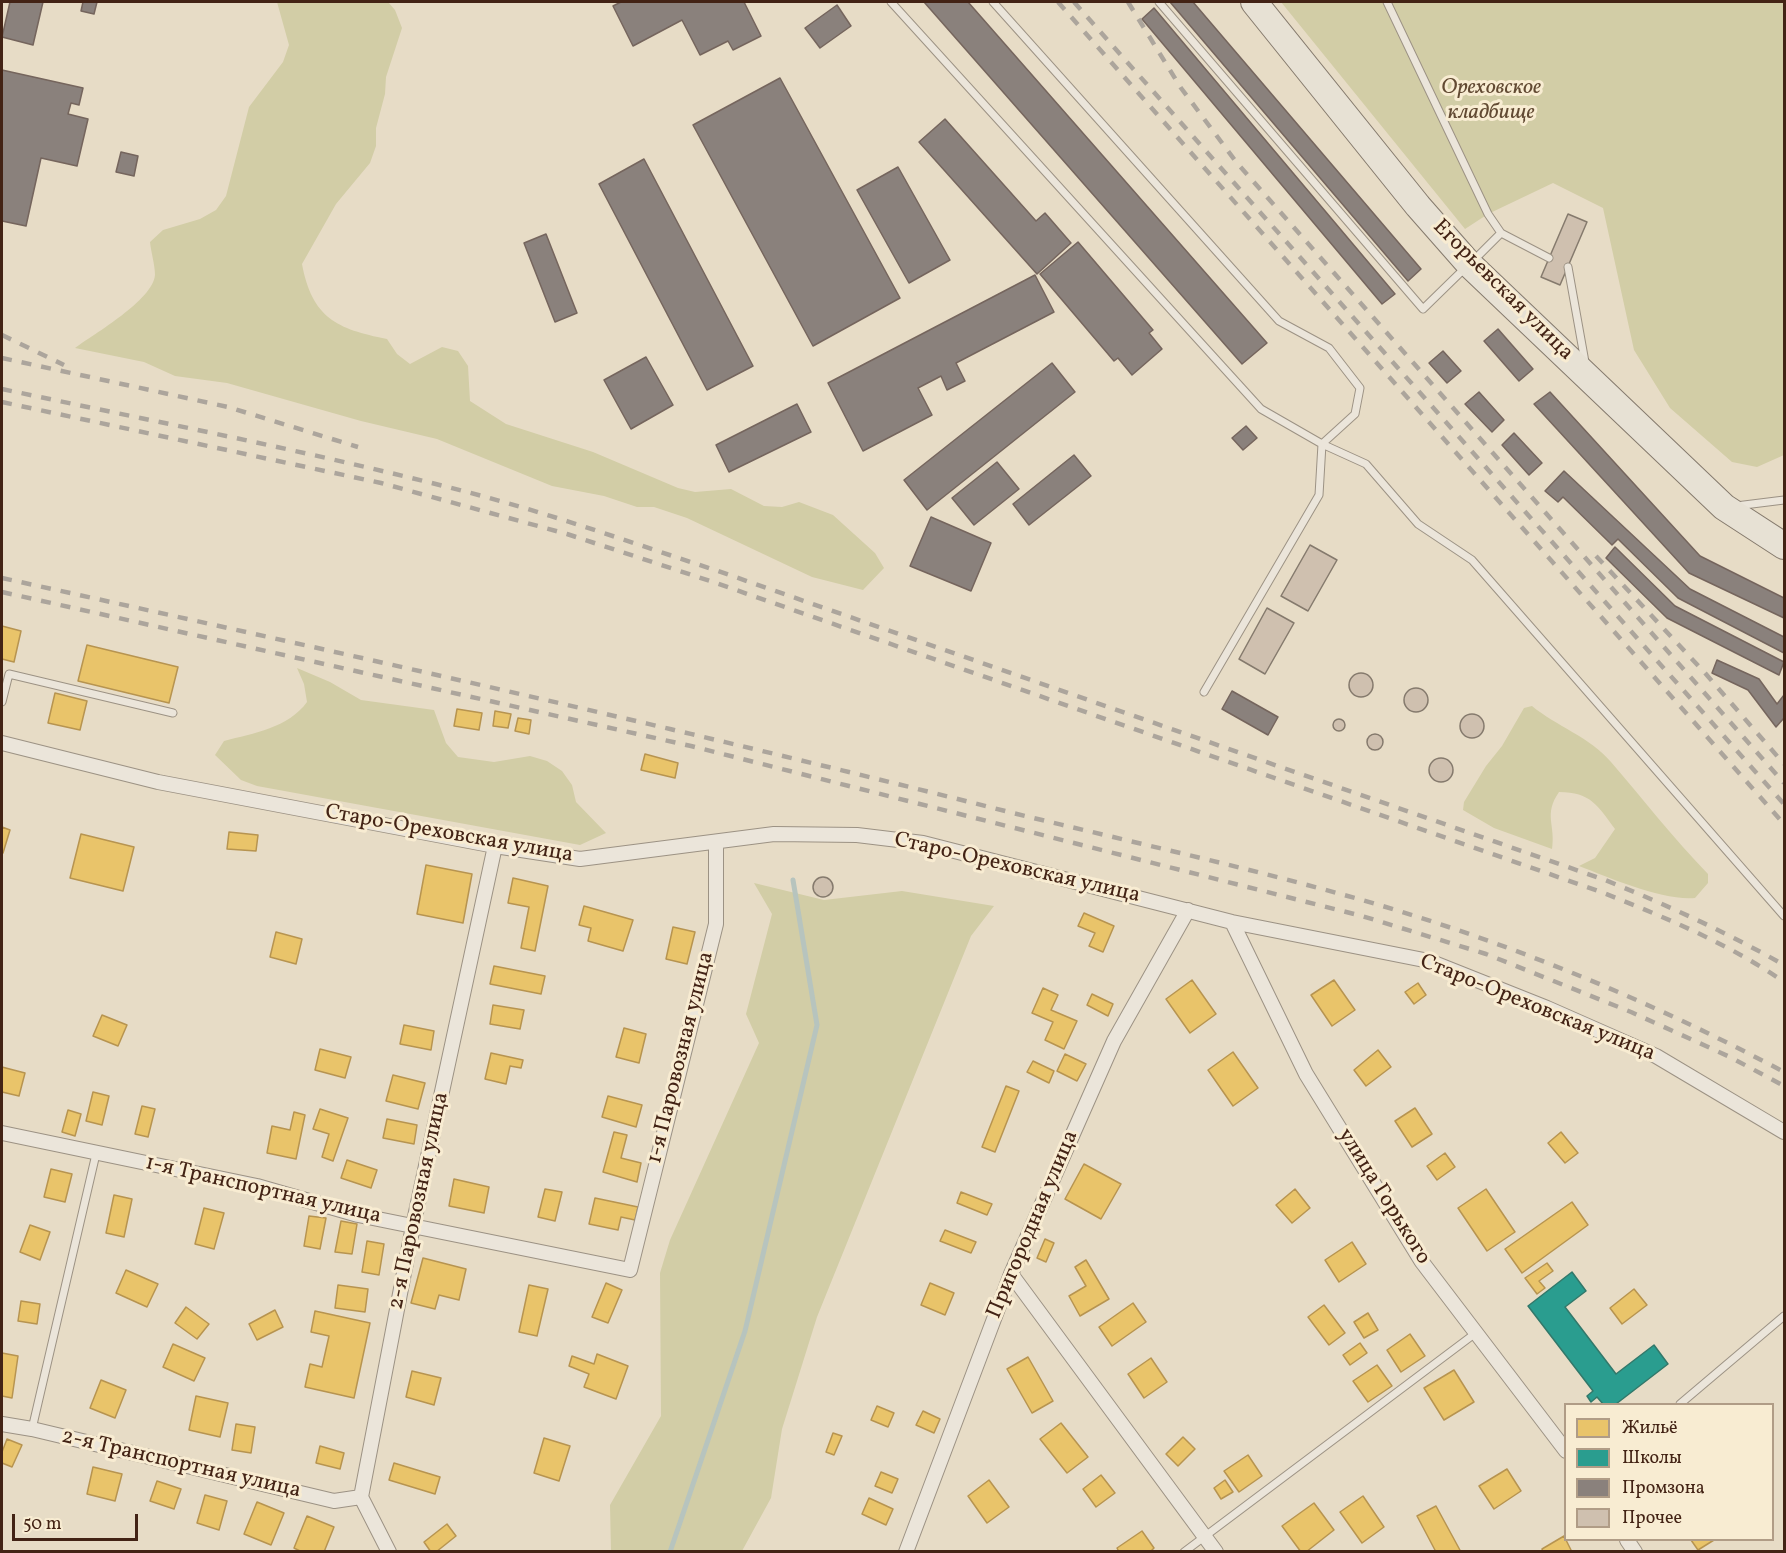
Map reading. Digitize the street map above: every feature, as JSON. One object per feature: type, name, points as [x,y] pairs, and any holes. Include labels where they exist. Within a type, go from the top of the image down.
[{"type":"highway","name":"Егорьевская улица","points":[[1254,2],[1418,206],[1469,264],[1724,507],[1785,546]]},
{"type":"street","name":"Старо-Ореховская улица","points":[[2,743],[158,782],[495,846],[580,859],[774,834],[857,835],[923,843],[1232,922],[1429,962],[1547,1008],[1656,1056],[1785,1132]]},
{"type":"street","name":"1-я Паровозная улица","points":[[630,1270],[716,924],[716,843]]},
{"type":"street","name":"2-я Паровозная улица","points":[[361,1497],[413,1226],[495,846]]},
{"type":"street","name":"Пригородная улица","points":[[906,1551],[1011,1274],[1114,1041],[1188,910]]},
{"type":"street","name":"улица Горького","points":[[1232,922],[1306,1074],[1422,1262],[1564,1448]]},
{"type":"street","name":"1-я Транспортная улица","points":[[2,1133],[257,1186],[358,1215],[630,1270]]},
{"type":"street","points":[[1011,1274],[1216,1551]]},
{"type":"street","name":"2-я Транспортная улица","points":[[2,1424],[32,1429],[333,1501],[361,1497]]},
{"type":"street","points":[[361,1497],[389,1551]]},
{"type":"lane","points":[[891,2],[1261,409],[1322,444],[1366,464],[1418,524],[1472,560],[1785,916]]},
{"type":"lane","points":[[993,2],[1279,321],[1329,348],[1360,388],[1355,414],[1322,444],[1319,495],[1204,692]]},
{"type":"lane","points":[[1159,2],[1423,309],[1501,233]]},
{"type":"lane","points":[[1387,2],[1488,214],[1501,233],[1549,258]]},
{"type":"lane","points":[[1568,267],[1588,377]]},
{"type":"lane","points":[[1724,507],[1785,500]]},
{"type":"lane","points":[[2,702],[9,674],[173,713]]},
{"type":"lane","points":[[32,1429],[96,1154]]},
{"type":"lane","points":[[1681,1403],[1785,1316]]},
{"type":"lane","points":[[1184,1551],[1477,1332]]},
{"type":"green space","points":[[277,2],[388,2],[395,10],[402,28],[386,77],[385,94],[376,128],[376,146],[370,163],[336,204],[302,264],[312,297],[320,309],[330,318],[354,331],[387,339],[397,354],[410,364],[442,347],[458,351],[468,366],[470,401],[506,424],[593,452],[678,488],[695,492],[731,489],[764,506],[782,507],[799,502],[833,515],[875,553],[884,568],[863,590],[812,577],[687,518],[654,507],[637,507],[604,496],[552,486],[437,439],[361,421],[227,383],[175,376],[144,362],[75,348],[134,305],[152,285],[155,275],[150,242],[163,230],[200,219],[216,210],[226,196],[249,107],[283,62],[289,45]]},
{"type":"green space","name":"Ореховское кладбище","points":[[1281,2],[1784,2],[1784,455],[1757,467],[1732,462],[1670,408],[1634,350],[1603,208],[1553,183],[1488,214],[1465,229]]},
{"type":"green space","points":[[297,668],[330,682],[361,700],[434,710],[446,743],[458,757],[494,762],[530,756],[547,761],[562,771],[572,785],[576,802],[606,833],[580,845],[257,786],[241,780],[215,755],[224,741],[280,724],[299,711],[307,702],[304,684]]},
{"type":"green space","points":[[1532,706],[1603,753],[1708,874],[1708,883],[1695,898],[1652,892],[1579,866],[1595,858],[1615,829],[1593,802],[1579,795],[1559,792],[1554,800],[1551,814],[1552,849],[1494,828],[1463,810],[1464,802],[1486,766],[1502,746],[1524,708]]},
{"type":"green space","points":[[754,883],[824,900],[902,891],[994,906],[971,936],[817,1317],[782,1429],[771,1498],[742,1551],[611,1551],[610,1505],[661,1416],[660,1273],[670,1240],[759,1043],[746,1014],[772,914]]},
{"type":"building: Жильё","points":[[2,626],[21,631],[14,662],[2,659]]},
{"type":"building: Жильё","points":[[87,645],[178,667],[169,703],[78,681]]},
{"type":"building: Жильё","points":[[55,693],[87,701],[80,730],[48,723]]},
{"type":"building: Жильё","points":[[457,709],[482,713],[479,730],[454,726]]},
{"type":"building: Жильё","points":[[495,711],[511,714],[508,728],[493,726]]},
{"type":"building: Жильё","points":[[518,718],[531,720],[529,734],[515,731]]},
{"type":"building: Жильё","points":[[645,754],[678,763],[675,778],[641,770]]},
{"type":"building: Жильё","points":[[2,827],[10,830],[3,853],[2,853]]},
{"type":"building: Жильё","points":[[229,832],[258,835],[256,851],[227,849]]},
{"type":"building: Жильё","points":[[81,834],[134,847],[123,891],[70,878]]},
{"type":"building: Жильё","points":[[426,865],[472,874],[463,923],[417,914]]},
{"type":"building: Жильё","points":[[513,878],[548,886],[535,951],[521,948],[529,907],[508,903]]},
{"type":"building: Жильё","points":[[584,906],[633,920],[623,951],[588,941],[591,928],[579,925]]},
{"type":"building: Жильё","points":[[1084,913],[1114,926],[1103,952],[1089,946],[1095,933],[1078,926]]},
{"type":"building: Жильё","points":[[673,927],[695,932],[687,964],[666,959]]},
{"type":"building: Жильё","points":[[276,932],[302,939],[296,964],[270,957]]},
{"type":"building: Жильё","points":[[494,966],[545,976],[541,994],[490,984]]},
{"type":"building: Жильё","points":[[1192,980],[1216,1014],[1190,1033],[1166,999]]},
{"type":"building: Жильё","points":[[1334,980],[1355,1010],[1332,1026],[1311,995]]},
{"type":"building: Жильё","points":[[1418,983],[1426,995],[1414,1004],[1405,992]]},
{"type":"building: Жильё","points":[[1043,988],[1058,995],[1051,1010],[1077,1021],[1064,1049],[1045,1040],[1053,1022],[1032,1013]]},
{"type":"building: Жильё","points":[[1092,994],[1113,1004],[1108,1016],[1087,1005]]},
{"type":"building: Жильё","points":[[493,1005],[524,1010],[520,1029],[490,1024]]},
{"type":"building: Жильё","points":[[102,1015],[127,1025],[118,1046],[93,1036]]},
{"type":"building: Жильё","points":[[404,1025],[434,1031],[431,1050],[400,1044]]},
{"type":"building: Жильё","points":[[624,1028],[646,1034],[639,1063],[616,1057]]},
{"type":"building: Жильё","points":[[320,1049],[351,1057],[345,1078],[315,1070]]},
{"type":"building: Жильё","points":[[1378,1050],[1391,1067],[1366,1086],[1354,1070]]},
{"type":"building: Жильё","points":[[1233,1052],[1258,1088],[1233,1106],[1208,1070]]},
{"type":"building: Жильё","points":[[491,1053],[523,1060],[521,1068],[510,1066],[506,1084],[485,1079]]},
{"type":"building: Жильё","points":[[1065,1054],[1086,1064],[1077,1081],[1057,1071]]},
{"type":"building: Жильё","points":[[1033,1061],[1054,1071],[1049,1083],[1027,1072]]},
{"type":"building: Жильё","points":[[2,1067],[25,1073],[19,1096],[2,1092]]},
{"type":"building: Жильё","points":[[393,1075],[425,1083],[418,1109],[386,1101]]},
{"type":"building: Жильё","points":[[1006,1086],[1019,1091],[995,1152],[982,1147]]},
{"type":"building: Жильё","points":[[93,1092],[109,1096],[102,1125],[86,1121]]},
{"type":"building: Жильё","points":[[608,1096],[642,1105],[636,1127],[602,1117]]},
{"type":"building: Жильё","points":[[142,1106],[155,1109],[148,1137],[135,1134]]},
{"type":"building: Жильё","points":[[1415,1108],[1432,1134],[1412,1147],[1395,1121]]},
{"type":"building: Жильё","points":[[320,1109],[348,1118],[333,1161],[322,1157],[329,1134],[313,1129]]},
{"type":"building: Жильё","points":[[68,1110],[81,1114],[75,1136],[62,1132]]},
{"type":"building: Жильё","points":[[294,1112],[305,1115],[296,1159],[267,1153],[272,1126],[290,1130]]},
{"type":"building: Жильё","points":[[387,1119],[417,1125],[414,1144],[383,1138]]},
{"type":"building: Жильё","points":[[614,1132],[627,1135],[621,1158],[641,1163],[637,1182],[603,1172]]},
{"type":"building: Жильё","points":[[1561,1132],[1578,1153],[1565,1163],[1548,1143]]},
{"type":"building: Жильё","points":[[1445,1153],[1455,1167],[1437,1180],[1427,1166]]},
{"type":"building: Жильё","points":[[347,1160],[377,1170],[371,1188],[341,1178]]},
{"type":"building: Жильё","points":[[1084,1164],[1121,1184],[1101,1219],[1065,1199]]},
{"type":"building: Жильё","points":[[51,1169],[72,1174],[65,1202],[44,1197]]},
{"type":"building: Жильё","points":[[454,1179],[489,1187],[484,1213],[449,1206]]},
{"type":"building: Жильё","points":[[545,1189],[562,1192],[555,1221],[538,1217]]},
{"type":"building: Жильё","points":[[1295,1189],[1310,1208],[1292,1223],[1276,1205]]},
{"type":"building: Жильё","points":[[1486,1189],[1515,1232],[1487,1251],[1458,1208]]},
{"type":"building: Жильё","points":[[961,1192],[992,1204],[987,1215],[957,1203]]},
{"type":"building: Жильё","points":[[114,1195],[132,1199],[124,1237],[106,1233]]},
{"type":"building: Жильё","points":[[595,1198],[638,1207],[635,1220],[621,1217],[618,1230],[589,1224]]},
{"type":"building: Жильё","points":[[1572,1202],[1588,1225],[1522,1273],[1505,1249]]},
{"type":"building: Жильё","points":[[204,1208],[224,1213],[214,1249],[195,1244]]},
{"type":"building: Жильё","points":[[309,1216],[326,1218],[320,1249],[304,1246]]},
{"type":"building: Жильё","points":[[341,1221],[357,1224],[352,1254],[335,1252]]},
{"type":"building: Жильё","points":[[30,1225],[50,1232],[40,1260],[20,1252]]},
{"type":"building: Жильё","points":[[945,1230],[976,1242],[971,1253],[940,1241]]},
{"type":"building: Жильё","points":[[1045,1239],[1054,1243],[1046,1262],[1037,1258]]},
{"type":"building: Жильё","points":[[367,1241],[384,1244],[379,1275],[362,1272]]},
{"type":"building: Жильё","points":[[1352,1242],[1366,1264],[1339,1282],[1325,1260]]},
{"type":"building: Жильё","points":[[423,1258],[466,1269],[459,1300],[439,1295],[435,1309],[411,1303]]},
{"type":"building: Жильё","points":[[1086,1260],[1109,1299],[1080,1316],[1069,1296],[1086,1286],[1075,1267]]},
{"type":"building: Жильё","points":[[1547,1263],[1553,1271],[1539,1281],[1545,1288],[1537,1294],[1525,1278]]},
{"type":"building: Жильё","points":[[126,1270],[158,1284],[147,1307],[116,1293]]},
{"type":"building: Жильё","points":[[606,1283],[622,1290],[608,1323],[592,1317]]},
{"type":"building: Жильё","points":[[930,1283],[954,1293],[945,1315],[921,1305]]},
{"type":"building: Жильё","points":[[338,1285],[368,1289],[365,1312],[335,1308]]},
{"type":"building: Жильё","points":[[529,1285],[548,1289],[537,1336],[519,1332]]},
{"type":"building: Жильё","points":[[1634,1289],[1647,1305],[1622,1324],[1610,1308]]},
{"type":"building: Жильё","points":[[21,1301],[40,1304],[37,1324],[18,1321]]},
{"type":"building: Жильё","points":[[1133,1303],[1146,1322],[1112,1346],[1099,1327]]},
{"type":"building: Жильё","points":[[1324,1305],[1345,1333],[1329,1345],[1308,1317]]},
{"type":"building: Жильё","points":[[186,1307],[209,1324],[197,1339],[175,1323]]},
{"type":"building: Жильё","points":[[275,1310],[283,1327],[257,1340],[249,1324]]},
{"type":"building: Жильё","points":[[315,1311],[370,1323],[354,1398],[305,1387],[310,1364],[322,1367],[329,1336],[311,1332]]},
{"type":"building: Жильё","points":[[1368,1313],[1378,1330],[1364,1338],[1354,1322]]},
{"type":"building: Жильё","points":[[1410,1334],[1425,1356],[1401,1372],[1387,1350]]},
{"type":"building: Жильё","points":[[1360,1343],[1367,1353],[1350,1365],[1343,1355]]},
{"type":"building: Жильё","points":[[173,1344],[205,1358],[194,1381],[163,1367]]},
{"type":"building: Жильё","points":[[2,1353],[18,1356],[12,1398],[2,1396]]},
{"type":"building: Жильё","points":[[597,1354],[628,1366],[616,1399],[584,1387],[589,1374],[569,1366],[572,1356],[594,1364]]},
{"type":"building: Жильё","points":[[1028,1357],[1053,1401],[1032,1413],[1007,1369]]},
{"type":"building: Жильё","points":[[1151,1358],[1167,1382],[1144,1398],[1128,1374]]},
{"type":"building: Жильё","points":[[1377,1365],[1392,1386],[1368,1402],[1353,1381]]},
{"type":"building: Жильё","points":[[1454,1370],[1474,1402],[1444,1420],[1424,1388]]},
{"type":"building: Жильё","points":[[412,1371],[441,1378],[434,1405],[406,1397]]},
{"type":"building: Жильё","points":[[101,1380],[126,1390],[115,1418],[90,1408]]},
{"type":"building: Жильё","points":[[196,1396],[228,1403],[220,1437],[189,1430]]},
{"type":"building: Жильё","points":[[877,1406],[894,1413],[888,1427],[871,1420]]},
{"type":"building: Жильё","points":[[923,1411],[940,1419],[934,1433],[916,1425]]},
{"type":"building: Жильё","points":[[1061,1423],[1088,1457],[1067,1473],[1040,1439]]},
{"type":"building: Жильё","points":[[236,1424],[255,1427],[251,1453],[232,1450]]},
{"type":"building: Жильё","points":[[833,1433],[842,1436],[834,1455],[826,1452]]},
{"type":"building: Жильё","points":[[1183,1437],[1195,1449],[1178,1466],[1166,1454]]},
{"type":"building: Жильё","points":[[544,1438],[570,1446],[559,1481],[534,1473]]},
{"type":"building: Жильё","points":[[7,1439],[22,1445],[12,1467],[2,1463],[2,1452]]},
{"type":"building: Жильё","points":[[320,1446],[344,1453],[340,1469],[316,1463]]},
{"type":"building: Жильё","points":[[1248,1455],[1262,1476],[1239,1492],[1224,1471]]},
{"type":"building: Жильё","points":[[394,1463],[440,1477],[435,1494],[389,1480]]},
{"type":"building: Жильё","points":[[93,1467],[122,1474],[115,1501],[87,1494]]},
{"type":"building: Жильё","points":[[1507,1469],[1521,1491],[1494,1509],[1479,1486]]},
{"type":"building: Жильё","points":[[881,1472],[898,1479],[892,1493],[875,1486]]},
{"type":"building: Жильё","points":[[1101,1475],[1115,1493],[1096,1507],[1083,1489]]},
{"type":"building: Жильё","points":[[989,1480],[1009,1507],[987,1523],[968,1496]]},
{"type":"building: Жильё","points":[[1225,1480],[1233,1492],[1221,1499],[1214,1488]]},
{"type":"building: Жильё","points":[[157,1481],[181,1489],[174,1509],[150,1501]]},
{"type":"building: Жильё","points":[[205,1495],[227,1501],[219,1530],[197,1523]]},
{"type":"building: Жильё","points":[[1363,1496],[1384,1527],[1362,1543],[1340,1512]]},
{"type":"building: Жильё","points":[[869,1498],[893,1509],[886,1525],[862,1514]]},
{"type":"building: Жильё","points":[[257,1502],[284,1513],[271,1545],[244,1534]]},
{"type":"building: Жильё","points":[[1314,1503],[1334,1530],[1306,1552],[1301,1552],[1282,1526]]},
{"type":"building: Жильё","points":[[1436,1506],[1461,1552],[1436,1552],[1417,1516]]},
{"type":"building: Жильё","points":[[307,1516],[334,1527],[324,1552],[302,1552],[294,1548]]},
{"type":"building: Жильё","points":[[447,1524],[456,1536],[436,1552],[431,1552],[424,1542]]},
{"type":"building: Жильё","points":[[1142,1531],[1154,1548],[1150,1552],[1119,1552],[1117,1548]]},
{"type":"building: Жильё","points":[[1564,1536],[1564,1541],[1566,1541],[1572,1552],[1543,1552],[1542,1549]]},
{"type":"building: Жильё","points":[[1692,1541],[1712,1541],[1698,1550]]},
{"type":"building: Школы","points":[[1572,1272],[1586,1291],[1565,1307],[1616,1374],[1654,1345],[1668,1364],[1617,1403],[1602,1403],[1597,1397],[1591,1402],[1587,1396],[1593,1391],[1528,1306]]},
{"type":"building: Промзона","points":[[10,2],[43,2],[33,45],[2,37]]},
{"type":"building: Промзона","points":[[83,2],[97,2],[94,14],[81,11]]},
{"type":"building: Промзона","points":[[621,2],[744,2],[761,36],[733,50],[728,41],[700,55],[682,20],[633,46],[613,6]]},
{"type":"building: Промзона","points":[[924,2],[968,2],[1267,343],[1242,364]]},
{"type":"building: Промзона","points":[[1170,2],[1193,2],[1421,269],[1408,281]]},
{"type":"building: Промзона","points":[[837,5],[851,26],[820,48],[805,28]]},
{"type":"building: Промзона","points":[[1154,8],[1395,294],[1382,304],[1142,19]]},
{"type":"building: Промзона","points":[[2,70],[83,88],[79,105],[71,103],[68,114],[88,119],[77,166],[41,158],[26,226],[2,221]]},
{"type":"building: Промзона","points":[[780,78],[900,298],[813,346],[693,125]]},
{"type":"building: Промзона","points":[[945,119],[1036,221],[1045,213],[1071,243],[1037,274],[919,142]]},
{"type":"building: Промзона","points":[[121,152],[138,156],[134,176],[116,172]]},
{"type":"building: Промзона","points":[[644,159],[753,366],[707,390],[599,184]]},
{"type":"building: Промзона","points":[[898,167],[950,260],[909,283],[857,190]]},
{"type":"building: Промзона","points":[[546,234],[577,313],[555,322],[524,243]]},
{"type":"building: Промзона","points":[[1078,242],[1153,330],[1149,333],[1162,349],[1132,375],[1118,358],[1114,361],[1040,274]]},
{"type":"building: Промзона","points":[[1035,275],[1054,312],[956,363],[965,381],[947,390],[941,376],[918,388],[932,415],[863,451],[828,383]]},
{"type":"building: Промзона","points":[[1498,329],[1533,369],[1519,381],[1484,341]]},
{"type":"building: Промзона","points":[[1443,351],[1461,371],[1447,383],[1429,363]]},
{"type":"building: Промзона","points":[[646,357],[673,405],[631,429],[604,380]]},
{"type":"building: Промзона","points":[[1052,363],[1075,392],[927,510],[904,480]]},
{"type":"building: Промзона","points":[[1479,392],[1504,420],[1492,432],[1465,404]]},
{"type":"building: Промзона","points":[[1550,392],[1700,556],[1784,598],[1784,618],[1689,573],[1534,404]]},
{"type":"building: Промзона","points":[[797,404],[811,432],[729,472],[716,445]]},
{"type":"building: Промзона","points":[[1246,426],[1257,438],[1243,450],[1232,438]]},
{"type":"building: Промзона","points":[[1514,433],[1542,463],[1529,475],[1502,445]]},
{"type":"building: Промзона","points":[[1074,455],[1091,476],[1029,525],[1013,504]]},
{"type":"building: Промзона","points":[[997,462],[1019,489],[974,525],[952,498]]},
{"type":"building: Промзона","points":[[1564,471],[1690,589],[1784,637],[1784,653],[1678,598],[1618,539],[1612,545],[1563,497],[1558,502],[1545,491]]},
{"type":"building: Промзона","points":[[931,517],[991,543],[971,591],[910,566]]},
{"type":"building: Промзона","points":[[1615,547],[1675,606],[1784,662],[1779,675],[1667,618],[1606,558]]},
{"type":"building: Промзона","points":[[1717,660],[1759,679],[1777,704],[1784,695],[1784,718],[1776,727],[1748,690],[1712,673]]},
{"type":"building: Промзона","points":[[1232,691],[1278,717],[1268,735],[1222,709]]},
{"type":"building: Прочее","points":[[1568,214],[1587,222],[1560,285],[1541,277]]},
{"type":"building: Прочее","points":[[1310,545],[1337,560],[1308,611],[1281,596]]},
{"type":"building: Прочее","points":[[1267,608],[1294,623],[1265,674],[1239,659]]},
{"type":"building: Прочее","points":[[1361,673],[1370,676],[1373,685],[1370,694],[1361,697],[1352,694],[1349,685],[1352,676]]},
{"type":"building: Прочее","points":[[1416,688],[1425,691],[1428,700],[1425,709],[1416,712],[1407,709],[1404,700],[1407,691]]},
{"type":"building: Прочее","points":[[1472,714],[1481,717],[1484,726],[1481,735],[1472,738],[1463,735],[1460,726],[1463,717]]},
{"type":"building: Прочее","points":[[1341,719],[1345,725],[1341,731],[1337,731],[1333,723]]},
{"type":"building: Прочее","points":[[1375,734],[1381,736],[1383,742],[1381,748],[1375,750],[1369,748],[1367,742],[1369,736]]},
{"type":"building: Прочее","points":[[1441,758],[1450,761],[1453,770],[1450,779],[1441,782],[1432,779],[1429,770],[1432,761]]},
{"type":"building: Прочее","points":[[823,877],[830,880],[833,887],[830,894],[823,897],[816,894],[813,887],[816,880]]},
{"type":"waterway","points":[[670,1552],[745,1331],[817,1025],[793,880]]},
{"type":"railway","points":[[1058,2],[1784,824]]},
{"type":"railway","points":[[1074,2],[1784,804]]},
{"type":"railway","points":[[1128,2],[1181,88],[1237,163],[1784,783]]},
{"type":"railway","points":[[2,335],[64,365]]},
{"type":"railway","points":[[2,358],[228,407],[358,447]]},
{"type":"railway","points":[[2,389],[409,477],[499,501],[593,530],[718,571],[1605,880],[1696,919],[1784,965]]},
{"type":"railway","points":[[2,402],[381,483],[567,534],[716,583],[1601,892],[1718,943],[1784,982]]},
{"type":"railway","points":[[1596,556],[1705,673],[1784,764]]},
{"type":"railway","points":[[2,578],[632,720],[1230,865],[1362,900],[1471,935],[1578,975],[1682,1021],[1784,1072]]},
{"type":"railway","points":[[2,592],[691,746],[1362,916],[1486,954],[1631,1012],[1730,1057],[1784,1086]]}]
